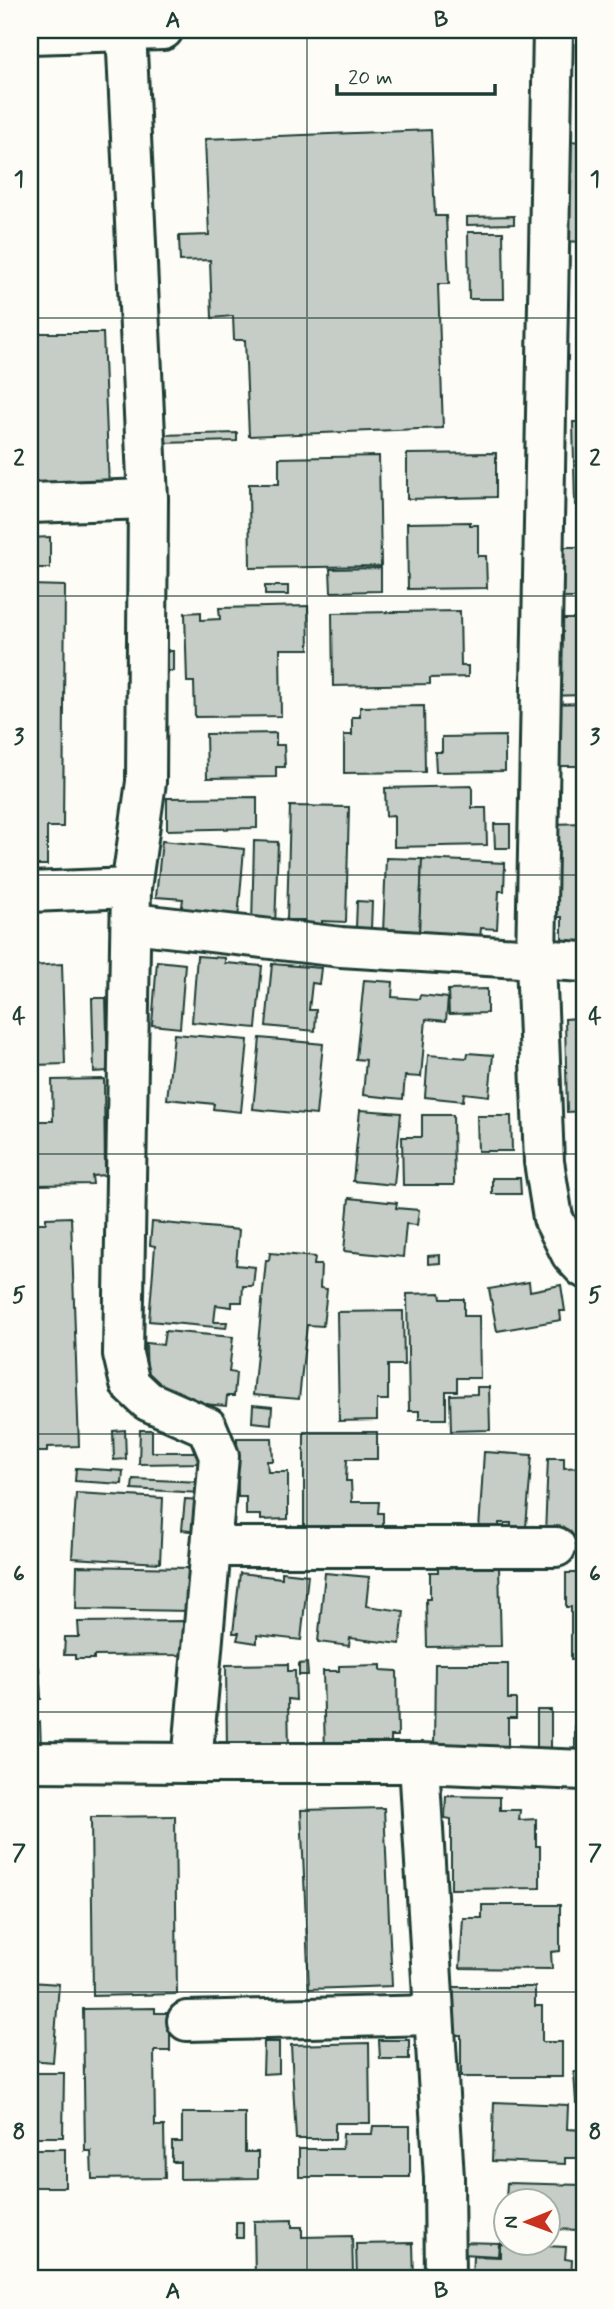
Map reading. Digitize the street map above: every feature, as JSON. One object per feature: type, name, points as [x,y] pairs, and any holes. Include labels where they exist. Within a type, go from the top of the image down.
[{"type":"street","points":[[30,34],[139,30],[148,499],[146,782],[131,905],[122,1354],[130,1384],[148,1401],[207,1427],[219,1455],[191,1763]]},
{"type":"street","points":[[553,30],[536,961],[546,1173],[553,1218],[570,1255],[584,1268]]},
{"type":"street","points":[[30,503],[148,499]]},
{"type":"street","points":[[30,892],[131,905],[341,947],[584,962]]},
{"type":"street","points":[[211,1547],[556,1547]]},
{"type":"street","points":[[30,1762],[419,1763],[584,1770]]},
{"type":"street","points":[[419,1763],[444,2178],[445,2279]]},
{"type":"street","points":[[187,2021],[434,2015]]},
{"type":"building","points":[[431,130],[435,216],[446,216],[449,284],[438,284],[443,428],[249,436],[245,340],[234,340],[233,316],[212,318],[210,260],[180,261],[179,236],[209,235],[205,139]]},
{"type":"building","points":[[567,141],[584,142],[584,242],[562,241]]},
{"type":"building","points":[[514,216],[514,224],[467,225],[467,217]]},
{"type":"building","points":[[468,232],[503,232],[504,299],[469,299]]},
{"type":"building","points":[[30,246],[33,246],[35,303],[30,303]]},
{"type":"building","points":[[30,333],[103,333],[109,488],[30,492]]},
{"type":"building","points":[[573,422],[584,422],[584,504],[575,505]]},
{"type":"building","points":[[237,433],[237,441],[162,443],[161,435]]},
{"type":"building","points":[[496,453],[496,497],[407,499],[407,454]]},
{"type":"building","points":[[379,456],[381,566],[250,568],[249,484],[279,484],[279,458]]},
{"type":"building","points":[[470,522],[470,525],[478,525],[478,556],[486,556],[487,588],[408,589],[407,523]]},
{"type":"building","points":[[50,537],[50,568],[30,568],[30,538]]},
{"type":"building","points":[[560,547],[584,547],[584,598],[561,598]]},
{"type":"building","points":[[381,568],[381,591],[331,592],[330,569]]},
{"type":"building","points":[[30,585],[65,586],[63,827],[47,827],[47,865],[30,865]]},
{"type":"building","points":[[265,586],[288,586],[288,595],[265,595]]},
{"type":"building","points":[[308,606],[309,649],[280,649],[281,716],[195,717],[194,682],[187,682],[185,613],[201,612],[201,620],[220,619],[219,608]]},
{"type":"building","points":[[460,611],[461,666],[468,666],[468,677],[430,678],[430,684],[333,686],[332,613]]},
{"type":"building","points":[[549,619],[584,619],[584,695],[546,696]]},
{"type":"building","points":[[164,651],[173,651],[173,671],[165,671]]},
{"type":"building","points":[[584,703],[584,766],[550,766],[549,704]]},
{"type":"building","points":[[424,706],[425,772],[344,773],[344,735],[352,735],[352,717],[360,717],[360,707]]},
{"type":"building","points":[[276,733],[276,745],[284,745],[285,767],[276,767],[276,777],[207,778],[206,734]]},
{"type":"building","points":[[505,736],[505,771],[436,772],[435,752],[442,752],[442,737]]},
{"type":"building","points":[[581,774],[584,774],[584,806],[582,806]]},
{"type":"building","points":[[472,786],[472,808],[486,808],[487,845],[394,847],[394,815],[386,816],[385,788]]},
{"type":"building","points":[[257,797],[257,828],[167,830],[167,798]]},
{"type":"building","points":[[290,806],[349,807],[346,922],[322,921],[322,927],[304,926],[304,920],[287,920]]},
{"type":"building","points":[[584,823],[584,941],[562,941],[562,917],[554,917],[553,824]]},
{"type":"building","points":[[494,824],[510,824],[510,848],[495,848]]},
{"type":"building","points":[[162,841],[244,849],[238,919],[181,914],[183,899],[156,897]]},
{"type":"building","points":[[254,841],[278,842],[275,927],[252,926]]},
{"type":"building","points":[[386,858],[422,859],[419,935],[383,933]]},
{"type":"building","points":[[422,859],[505,863],[504,891],[499,891],[497,929],[481,928],[480,938],[419,935]]},
{"type":"building","points":[[357,901],[372,902],[371,929],[356,928]]},
{"type":"building","points":[[197,956],[225,958],[225,963],[262,966],[256,1028],[192,1022]]},
{"type":"building","points":[[157,961],[185,964],[180,1028],[152,1025]]},
{"type":"building","points":[[62,964],[65,1064],[35,1065],[36,1115],[30,1116],[30,966]]},
{"type":"building","points":[[272,964],[321,968],[319,984],[312,983],[309,1010],[316,1010],[315,1031],[266,1026]]},
{"type":"building","points":[[364,980],[393,982],[392,997],[419,999],[420,995],[448,998],[446,1021],[426,1019],[421,1077],[405,1076],[403,1099],[363,1095],[366,1060],[356,1059]]},
{"type":"building","points":[[487,989],[487,1013],[449,1014],[448,990]]},
{"type":"building","points":[[92,998],[106,998],[108,1071],[94,1072]]},
{"type":"building","points":[[578,1008],[584,1008],[584,1111],[567,1112],[565,1019],[579,1018]]},
{"type":"building","points":[[174,1034],[248,1040],[241,1112],[213,1109],[214,1104],[167,1099]]},
{"type":"building","points":[[260,1038],[323,1044],[316,1115],[253,1109]]},
{"type":"building","points":[[468,1053],[493,1055],[489,1096],[464,1093],[463,1101],[425,1097],[428,1055],[467,1058]]},
{"type":"building","points":[[104,1079],[105,1175],[92,1176],[93,1184],[38,1185],[37,1121],[53,1121],[52,1080]]},
{"type":"building","points":[[360,1110],[401,1113],[394,1185],[353,1181]]},
{"type":"building","points":[[422,1115],[453,1115],[454,1185],[403,1185],[402,1137],[422,1137]]},
{"type":"building","points":[[477,1116],[511,1116],[512,1151],[478,1151]]},
{"type":"building","points":[[578,1131],[584,1131],[584,1208],[579,1208]]},
{"type":"building","points":[[492,1178],[520,1178],[521,1194],[492,1194]]},
{"type":"building","points":[[349,1198],[397,1203],[396,1208],[419,1210],[417,1225],[406,1224],[403,1257],[344,1251]]},
{"type":"building","points":[[71,1217],[79,1446],[47,1447],[47,1452],[30,1452],[30,1223],[46,1223],[46,1218]]},
{"type":"building","points":[[152,1222],[239,1230],[236,1265],[255,1267],[253,1286],[243,1286],[242,1302],[232,1302],[232,1307],[216,1305],[214,1322],[227,1322],[226,1328],[149,1321],[155,1246],[150,1245]]},
{"type":"building","points":[[270,1253],[315,1257],[314,1265],[321,1265],[320,1288],[327,1289],[323,1326],[307,1325],[299,1399],[253,1395],[266,1260],[269,1260]]},
{"type":"building","points":[[440,1255],[440,1263],[428,1264],[428,1256]]},
{"type":"building","points":[[529,1282],[530,1291],[561,1285],[565,1311],[560,1311],[561,1320],[497,1331],[489,1289]]},
{"type":"building","points":[[440,1293],[441,1299],[464,1299],[464,1316],[479,1316],[480,1378],[457,1378],[457,1391],[446,1391],[446,1419],[419,1419],[419,1411],[409,1411],[407,1294]]},
{"type":"building","points":[[403,1311],[404,1365],[388,1365],[388,1400],[377,1400],[377,1420],[339,1421],[337,1312]]},
{"type":"building","points":[[165,1331],[233,1337],[229,1372],[236,1373],[234,1396],[227,1396],[226,1406],[181,1402],[147,1391],[146,1343],[163,1345]]},
{"type":"building","points":[[477,1387],[489,1387],[490,1430],[451,1431],[450,1395],[477,1394]]},
{"type":"building","points":[[253,1405],[272,1407],[271,1424],[252,1422]]},
{"type":"building","points":[[125,1430],[126,1459],[114,1460],[113,1431]]},
{"type":"building","points":[[140,1430],[152,1430],[152,1452],[198,1452],[199,1463],[139,1464]]},
{"type":"building","points":[[304,1432],[377,1432],[377,1459],[347,1459],[346,1481],[351,1481],[352,1502],[379,1502],[378,1513],[383,1513],[383,1525],[395,1525],[394,1533],[347,1533],[347,1527],[336,1526],[335,1534],[304,1533]]},
{"type":"building","points":[[237,1438],[272,1438],[273,1461],[267,1461],[268,1472],[288,1472],[288,1519],[261,1520],[261,1515],[246,1515],[246,1497],[238,1497]]},
{"type":"building","points":[[484,1452],[532,1455],[526,1527],[532,1526],[531,1536],[510,1534],[511,1523],[499,1523],[499,1531],[479,1530]]},
{"type":"building","points":[[548,1458],[564,1458],[564,1468],[584,1467],[584,1558],[581,1558],[581,1552],[564,1552],[545,1535]]},
{"type":"building","points":[[76,1468],[123,1471],[122,1484],[75,1481]]},
{"type":"building","points":[[133,1479],[201,1482],[200,1493],[132,1489]]},
{"type":"building","points":[[76,1493],[163,1498],[160,1563],[72,1558]]},
{"type":"building","points":[[185,1499],[200,1500],[197,1532],[182,1530]]},
{"type":"building","points":[[77,1566],[190,1568],[190,1611],[76,1609]]},
{"type":"building","points":[[499,1566],[501,1646],[427,1647],[426,1599],[430,1599],[430,1572],[438,1572],[438,1567]]},
{"type":"building","points":[[282,1572],[308,1575],[301,1640],[257,1635],[257,1643],[237,1640],[239,1633],[233,1633],[240,1573],[282,1578]]},
{"type":"building","points":[[325,1573],[369,1577],[366,1606],[404,1611],[400,1644],[350,1638],[349,1646],[318,1642]]},
{"type":"building","points":[[566,1573],[584,1573],[584,1659],[571,1659],[571,1607],[566,1607]]},
{"type":"building","points":[[183,1621],[184,1655],[94,1656],[94,1659],[75,1659],[75,1655],[64,1655],[65,1637],[79,1637],[78,1622]]},
{"type":"building","points":[[307,1663],[308,1675],[299,1675],[299,1664]]},
{"type":"building","points":[[288,1664],[288,1671],[295,1671],[296,1700],[288,1699],[289,1750],[227,1751],[226,1665]]},
{"type":"building","points":[[435,1664],[508,1664],[508,1699],[516,1699],[516,1718],[508,1718],[508,1750],[434,1750]]},
{"type":"building","points":[[381,1665],[381,1670],[397,1671],[398,1736],[391,1736],[391,1752],[325,1753],[323,1671],[339,1671],[339,1666]]},
{"type":"building","points":[[39,1667],[41,1699],[33,1699],[33,1722],[40,1722],[41,1748],[30,1749],[30,1668]]},
{"type":"building","points":[[575,1699],[584,1699],[584,1763],[575,1763]]},
{"type":"building","points":[[537,1710],[551,1710],[551,1754],[537,1754]]},
{"type":"building","points":[[446,1796],[500,1797],[500,1810],[520,1810],[519,1820],[536,1819],[536,1846],[540,1846],[540,1888],[451,1889],[451,1819],[445,1818]]},
{"type":"building","points":[[30,1806],[32,1808],[30,1909]]},
{"type":"building","points":[[384,1808],[392,1986],[309,1989],[301,1810]]},
{"type":"building","points":[[581,1811],[584,1811],[582,1885]]},
{"type":"building","points":[[175,1816],[177,1994],[93,1996],[91,1817]]},
{"type":"building","points":[[579,1886],[584,1886],[584,1946],[583,1934],[580,1934]]},
{"type":"building","points":[[482,1905],[560,1905],[560,1951],[551,1952],[552,1969],[460,1968],[463,1918],[482,1918]]},
{"type":"building","points":[[30,1982],[59,1984],[53,2062],[30,2060]]},
{"type":"building","points":[[453,1987],[535,1987],[535,2006],[542,2006],[542,2042],[562,2042],[562,2077],[461,2077],[461,2035],[453,2035]]},
{"type":"building","points":[[155,2008],[155,2013],[170,2013],[170,2051],[154,2051],[155,2126],[164,2126],[165,2178],[92,2179],[91,2151],[85,2151],[83,2009]]},
{"type":"building","points":[[379,2040],[409,2040],[409,2059],[380,2059]]},
{"type":"building","points":[[264,2042],[279,2042],[279,2073],[263,2074]]},
{"type":"building","points":[[369,2043],[370,2123],[335,2123],[335,2139],[296,2139],[291,2045]]},
{"type":"building","points":[[574,2072],[584,2072],[584,2103],[576,2103]]},
{"type":"building","points":[[30,2073],[64,2073],[63,2137],[30,2137]]},
{"type":"building","points":[[494,2102],[568,2105],[567,2129],[584,2130],[583,2158],[565,2158],[565,2164],[492,2161]]},
{"type":"building","points":[[182,2113],[245,2113],[245,2152],[258,2152],[258,2178],[180,2179],[180,2162],[172,2162],[172,2142],[182,2142]]},
{"type":"building","points":[[373,2126],[410,2126],[410,2177],[299,2177],[299,2149],[342,2149],[343,2134],[372,2134]]},
{"type":"building","points":[[30,2149],[65,2149],[65,2187],[30,2187]]},
{"type":"building","points":[[507,2183],[583,2185],[582,2230],[562,2229],[562,2186],[507,2186]]},
{"type":"building","points":[[292,2220],[292,2227],[302,2227],[302,2237],[352,2236],[353,2273],[321,2273],[321,2279],[255,2279],[254,2221]]},
{"type":"building","points":[[236,2222],[243,2222],[243,2238],[236,2238]]},
{"type":"building","points":[[460,2242],[491,2243],[491,2256],[461,2254]]},
{"type":"building","points":[[413,2243],[414,2279],[357,2279],[356,2244]]},
{"type":"building","points":[[562,2247],[566,2247],[565,2259],[572,2260],[571,2279],[472,2279],[473,2256],[562,2256]]}]
